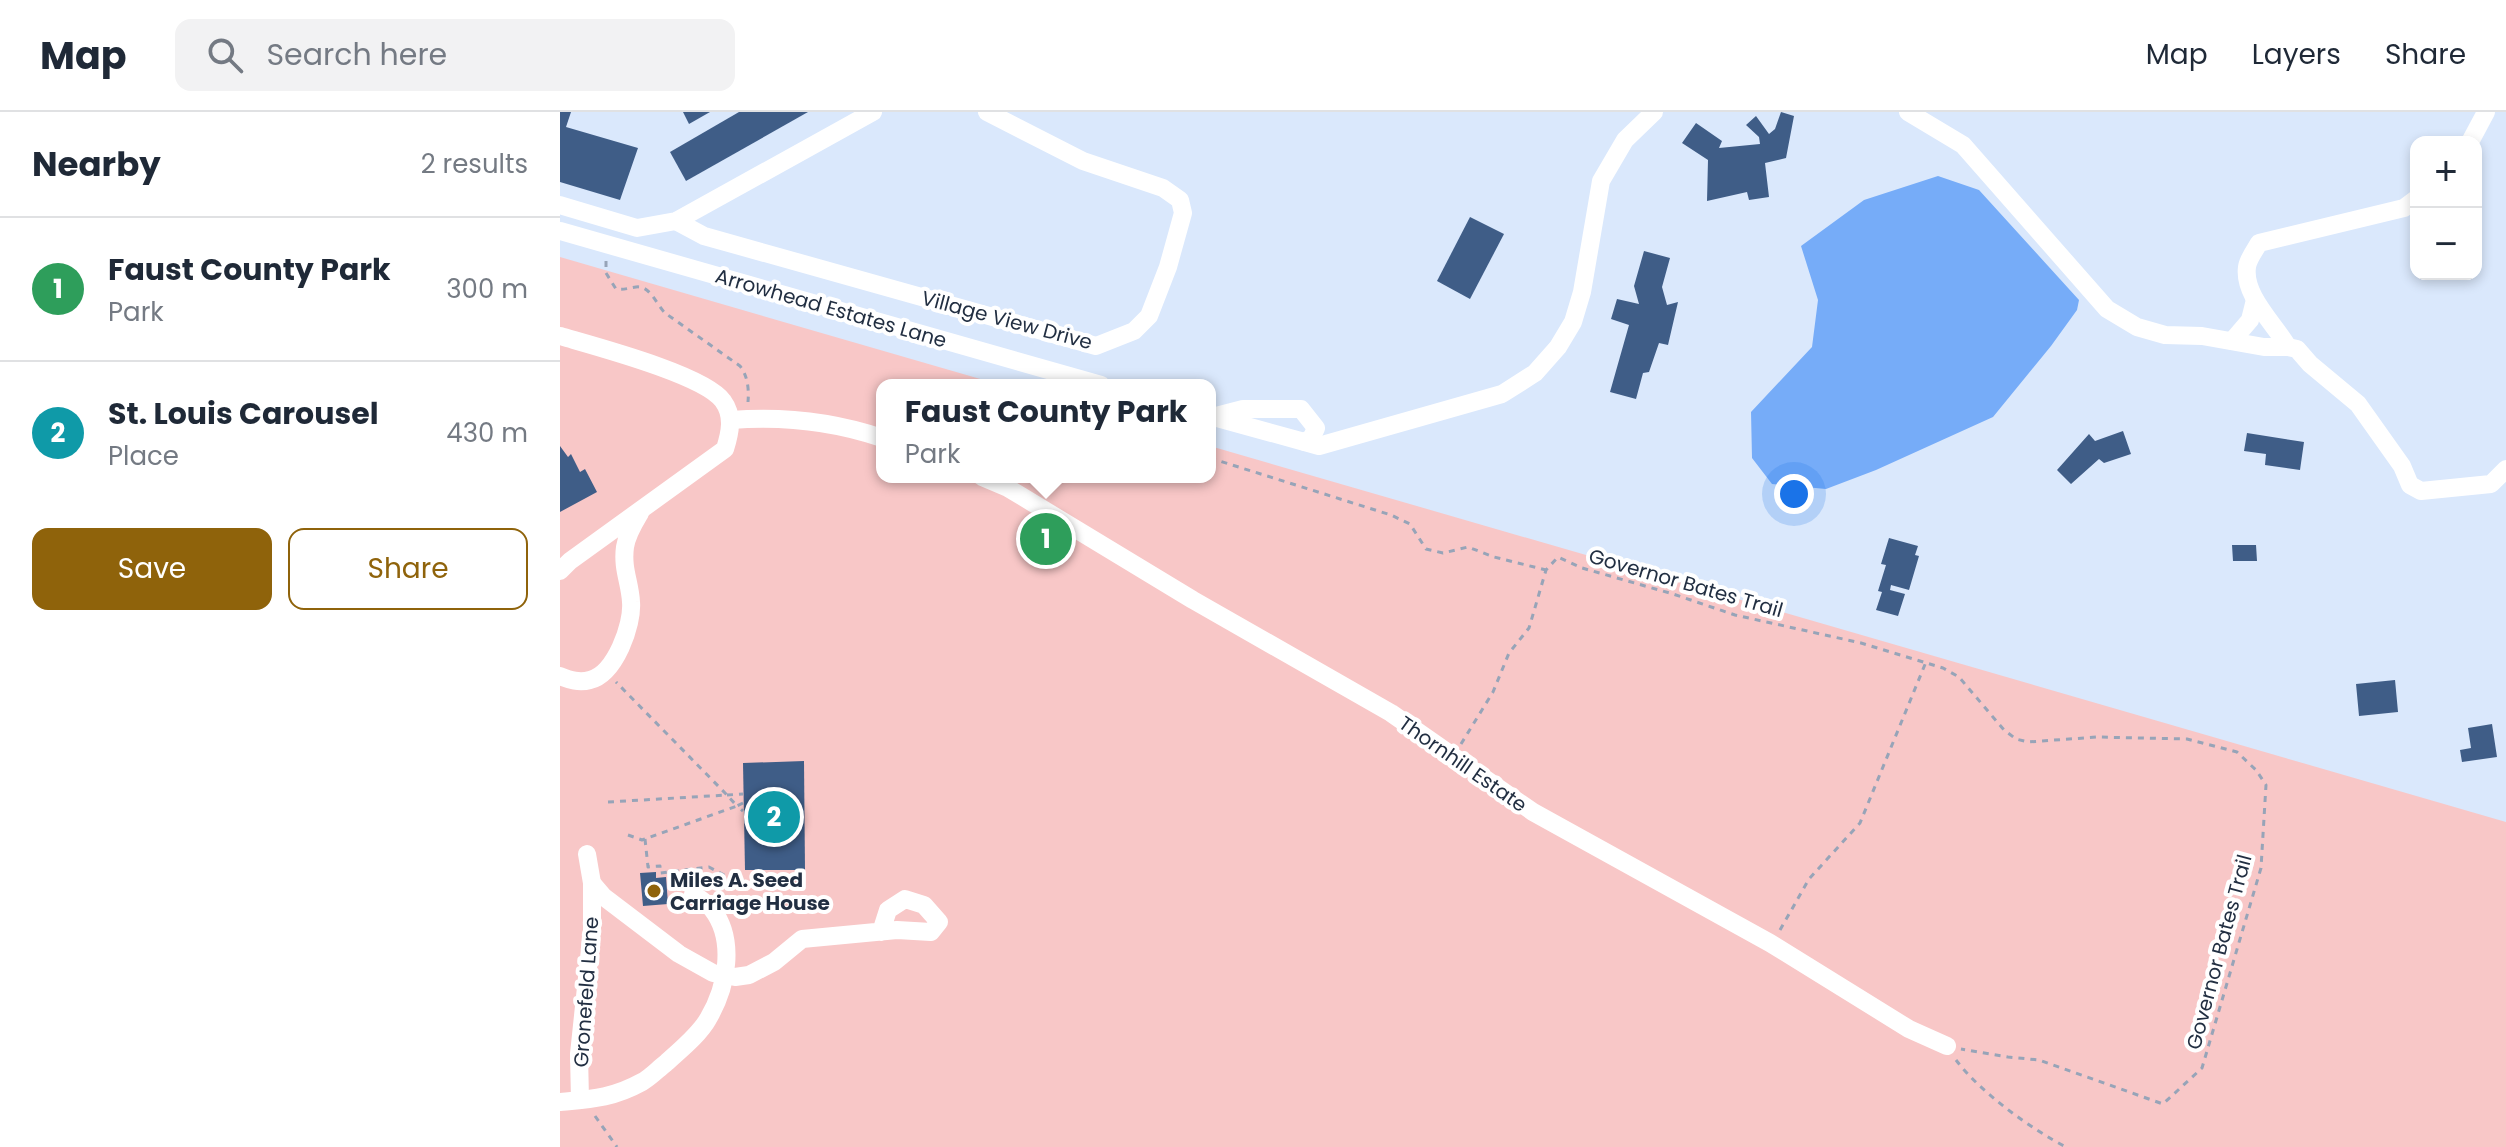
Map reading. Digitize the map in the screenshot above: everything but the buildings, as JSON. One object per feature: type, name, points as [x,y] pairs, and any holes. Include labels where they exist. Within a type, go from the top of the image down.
[{"type":"street","points":[[560,205],[637,228],[676,221],[873,112]]},
{"type":"street","name":"Village View Drive","points":[[676,221],[704,236],[1096,346],[1134,331],[1149,316],[1168,267],[1183,213],[1180,200],[1163,188],[1083,161],[987,112]]},
{"type":"street","points":[[1216,418],[1319,446],[1502,394],[1535,373],[1558,347],[1573,322],[1582,292],[1601,181],[1625,140],[1654,112]]},
{"type":"street","points":[[1908,112],[1963,145],[2107,309],[2137,327],[2165,335],[2297,349],[2310,364],[2358,404],[2402,466],[2410,485],[2421,491],[2491,484],[2506,469]]},
{"type":"street","points":[[2473,136],[2486,112]]},
{"type":"street","points":[[2288,347],[2255,300],[2249,286],[2247,265],[2259,243],[2404,208],[2410,204]]},
{"type":"street","points":[[619,250],[637,228]]},
{"type":"street","name":"Arrowhead Estates Lane","points":[[560,231],[1080,379]]},
{"type":"street","points":[[2232,341],[2250,320],[2255,300]]},
{"type":"street","points":[[560,336],[697,380],[724,401],[731,420],[725,449],[560,571]]},
{"type":"street","points":[[1216,416],[1243,409],[1301,409],[1316,428],[1312,437],[1305,442]]},
{"type":"street","points":[[731,420],[796,418],[876,436]]},
{"type":"street","name":"Thornhill Estate","points":[[996,483],[1391,713],[1533,812],[1772,944],[1909,1029],[1947,1046]]},
{"type":"street","points":[[560,676],[573,681],[593,680],[605,670],[627,635],[632,603],[624,572],[625,544],[632,525],[644,507]]},
{"type":"street","name":"Gronefeld Lane","points":[[582,1100],[580,1040],[592,930],[592,883],[587,854]]},
{"type":"street","name":"Gronefeld Lane","points":[[592,883],[604,897],[679,954],[713,973],[724,975]]},
{"type":"street","points":[[560,1102],[615,1095],[646,1080],[707,1021],[719,995],[727,947],[723,927],[711,907],[693,894]]},
{"type":"street","points":[[724,975],[749,975],[774,962],[802,939],[881,932]]},
{"type":"path","points":[[619,250],[606,263],[606,273],[616,289],[642,286],[647,289],[665,313],[740,366],[748,390],[747,407]]},
{"type":"path","points":[[1216,460],[1391,515],[1410,524],[1426,549],[1443,553],[1468,547],[1546,570],[1529,628],[1509,653],[1493,692],[1454,757]]},
{"type":"path","name":"Governor Bates Trail","points":[[1546,570],[1558,557],[1582,568],[1735,615],[1861,643],[1943,668],[1959,677],[2004,730],[2016,739],[2028,742],[2097,737],[2187,739],[2237,752],[2256,770],[2266,785],[2261,868],[2202,1068],[2163,1104],[2039,1060],[1947,1046]]},
{"type":"path","points":[[1772,944],[1809,879],[1860,823],[1926,662]]},
{"type":"path","points":[[605,670],[743,811]]},
{"type":"path","points":[[608,802],[743,794]]},
{"type":"path","points":[[628,835],[642,840],[743,803]]},
{"type":"path","points":[[645,839],[648,867],[660,866],[660,873],[709,867],[762,887]]},
{"type":"path","points":[[1947,1046],[1958,1064],[1990,1095],[2066,1147]]},
{"type":"path","points":[[582,1100],[617,1147]]},
{"type":"shaded area","points":[[560,257],[980,379],[876,379],[876,483],[1216,483],[1216,448],[2506,822],[2506,1147],[560,1147]]},
{"type":"water","points":[[1938,176],[1979,190],[2079,300],[2077,310],[1993,417],[1826,489],[1772,484],[1752,458],[1751,412],[1812,347],[1818,300],[1801,246],[1864,200]]},
{"type":"place","name":"Faust County Park","points":[[1046,539]]},
{"type":"place","name":"St. Louis Carousel","points":[[774,817]]},
{"type":"place","name":"Miles A. Seed Carriage House","points":[[654,891]]}]
